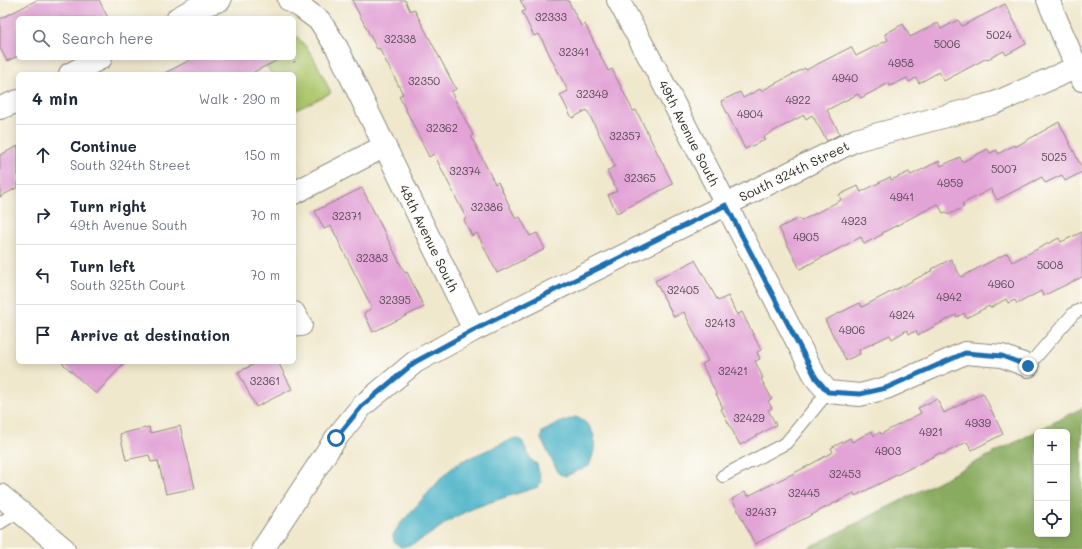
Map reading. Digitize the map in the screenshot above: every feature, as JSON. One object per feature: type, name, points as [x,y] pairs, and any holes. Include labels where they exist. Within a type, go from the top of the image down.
[{"type":"street","points":[[182,16],[198,7],[220,0]]},
{"type":"street","name":"48th Avenue South","points":[[289,0],[301,6],[320,21],[337,48],[474,330]]},
{"type":"street","name":"49th Avenue South","points":[[618,0],[659,75],[816,378],[828,392]]},
{"type":"street","points":[[1048,0],[1080,71]]},
{"type":"street","points":[[74,72],[97,60]]},
{"type":"street","name":"South 324th Street","points":[[264,549],[336,438],[362,406],[415,362],[474,330],[856,140],[995,103],[1080,71]]},
{"type":"street","points":[[0,108],[16,102]]},
{"type":"street","points":[[296,192],[385,146]]},
{"type":"street","points":[[828,392],[860,394],[886,388],[965,353],[1002,356],[1028,366]]},
{"type":"street","points":[[0,495],[64,549]]},
{"type":"lane","points":[[1028,366],[1074,313],[1082,309]]},
{"type":"lane","points":[[723,476],[786,443],[828,392]]},
{"type":"lane","points":[[0,523],[19,511]]},
{"type":"green space","points":[[296,36],[311,54],[331,93],[296,110],[296,72],[270,72],[264,60],[296,60]]},
{"type":"green space","points":[[1082,408],[1082,549],[806,549],[1034,433],[1034,537],[1070,537],[1070,429],[1041,429]]},
{"type":"water","points":[[576,417],[589,426],[594,438],[594,451],[589,466],[566,476],[559,474],[541,439],[542,432],[561,422]]},
{"type":"water","points":[[515,438],[522,441],[531,460],[537,464],[541,482],[538,487],[486,503],[467,511],[450,520],[423,539],[409,545],[401,547],[394,542],[393,535],[400,524],[446,473],[460,462]]},
{"type":"building","points":[[37,0],[99,0],[107,16],[16,16],[16,57],[7,61],[0,48],[0,19]]},
{"type":"building","points":[[352,0],[405,0],[410,11],[414,9],[456,89],[451,92],[473,135],[471,136],[495,184],[498,182],[516,219],[520,217],[530,236],[537,233],[545,249],[497,273],[477,233],[472,236],[464,220],[466,218],[434,154],[429,157],[399,96],[403,94],[379,48],[377,49]]},
{"type":"building","points":[[520,0],[568,0],[581,26],[585,24],[608,71],[612,69],[633,111],[636,110],[673,184],[617,213],[608,195],[617,191],[607,171],[615,166],[587,110],[572,118],[560,95],[568,91],[539,34],[534,36],[522,12],[526,10]]},
{"type":"building","points":[[1005,4],[1026,44],[1006,55],[1004,51],[988,59],[987,58],[944,81],[939,72],[919,83],[916,78],[909,82],[907,78],[890,86],[889,83],[861,98],[858,94],[827,110],[840,134],[827,141],[812,115],[806,119],[804,115],[763,137],[765,140],[745,149],[721,101],[740,92],[743,98],[760,89],[761,91],[805,68],[806,70],[851,47],[856,56],[888,40],[885,34],[903,24],[910,37],[938,23],[941,29],[958,20],[962,26]]},
{"type":"building","points":[[190,60],[278,60],[254,72],[167,72]]},
{"type":"building","points":[[1059,122],[1082,168],[1082,172],[1065,181],[1062,175],[1045,183],[1042,177],[997,200],[991,189],[962,204],[964,207],[948,215],[946,212],[943,213],[938,204],[864,244],[861,237],[800,269],[779,228],[799,218],[801,221],[841,200],[839,195],[858,186],[861,192],[890,177],[891,180],[909,172],[911,175],[939,161],[941,166],[960,157],[962,162],[988,149],[990,153],[997,150],[998,154],[1014,145],[1015,147]]},
{"type":"building","points":[[16,147],[16,188],[0,197],[0,155]]},
{"type":"building","points":[[362,188],[424,307],[373,332],[364,313],[372,308],[331,226],[324,229],[315,211]]},
{"type":"building","points":[[1082,232],[1082,277],[1043,296],[1041,291],[1017,304],[1015,300],[1008,303],[1006,299],[990,308],[989,306],[966,318],[964,313],[957,317],[956,315],[918,335],[916,331],[909,334],[907,330],[892,339],[890,335],[859,350],[860,354],[846,360],[825,320],[860,303],[862,307],[951,259],[961,277],[1007,253],[1012,262],[1059,238],[1061,242]]},
{"type":"building","points":[[695,260],[718,301],[728,296],[737,315],[742,312],[761,350],[757,352],[760,359],[755,361],[763,378],[761,379],[772,399],[768,401],[772,408],[768,410],[776,425],[740,445],[721,409],[723,408],[702,364],[708,361],[684,312],[674,317],[655,281]]},
{"type":"building","points":[[63,364],[123,364],[96,394]]},
{"type":"building","points":[[255,364],[279,364],[292,389],[256,407],[238,372]]},
{"type":"building","points":[[983,393],[1003,434],[972,450],[967,442],[941,455],[940,453],[855,496],[854,493],[755,544],[732,499],[745,492],[748,496],[806,467],[833,452],[831,448],[850,438],[852,442],[872,431],[874,436],[880,432],[881,434],[921,413],[918,408],[937,399],[944,413]]},
{"type":"building","points":[[180,426],[195,488],[166,494],[158,461],[151,462],[149,455],[126,460],[120,434],[149,427],[150,433]]},
{"type":"route","points":[[336,438],[362,406],[415,362],[474,330],[726,205],[816,378],[828,392],[860,394],[886,388],[965,353],[1002,356],[1028,366]]}]
